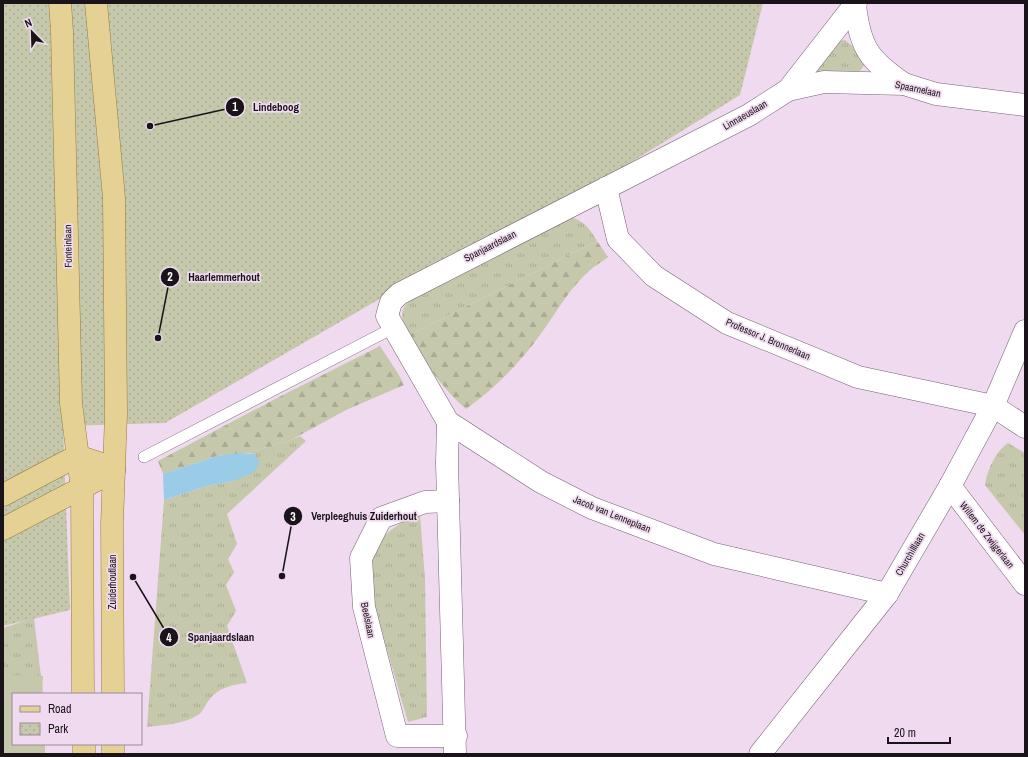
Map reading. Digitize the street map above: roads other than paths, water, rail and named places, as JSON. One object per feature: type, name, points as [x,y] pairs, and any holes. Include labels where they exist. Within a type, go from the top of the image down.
[{"type":"main road","name":"Fonteinlaan","points":[[60,3],[72,402],[82,489]]},
{"type":"main road","points":[[96,3],[114,198],[116,414],[114,469]]},
{"type":"main road","points":[[3,495],[77,456],[114,469]]},
{"type":"main road","points":[[3,528],[82,489],[114,469]]},
{"type":"main road","name":"Zuiderhoutlaan","points":[[113,693],[112,524],[114,469]]},
{"type":"main road","points":[[82,489],[83,693]]},
{"type":"street","name":"Linnaeuslaan","points":[[856,4],[858,29],[866,51],[882,69],[904,84]]},
{"type":"street","name":"Linnaeuslaan","points":[[606,188],[749,115],[788,90],[856,4]]},
{"type":"street","name":"Spaarnelaan","points":[[788,90],[824,82],[904,84],[936,94],[1025,105]]},
{"type":"street","name":"Spanjaardslaan","points":[[390,322],[391,302],[398,294],[606,188]]},
{"type":"street","name":"Professor J. Bronnerlaan","points":[[606,188],[618,239],[654,276],[727,323],[858,377],[993,406]]},
{"type":"street","name":"Jacob van Lenneplaan","points":[[390,322],[448,422],[541,482],[592,508],[714,554],[887,594]]},
{"type":"street","name":"Churchilllaan","points":[[760,754],[887,594],[950,486],[993,406],[1025,331]]},
{"type":"street","points":[[993,406],[1025,427]]},
{"type":"street","name":"Beelslaan","points":[[448,422],[447,463],[456,745],[397,736],[364,607],[361,558],[380,518],[425,502],[448,501]]},
{"type":"street","name":"Willem de Zwijgerlaan","points":[[950,486],[1025,584]]},
{"type":"lane","points":[[144,457],[390,322]]},
{"type":"water","points":[[239,453],[255,454],[260,463],[253,473],[233,481],[207,486],[164,500],[163,474],[217,456]]},
{"type":"place","name":"Lindeboog","points":[[150,126]]},
{"type":"place","name":"Haarlemmerhout","points":[[158,338]]},
{"type":"place","name":"Verpleeghuis Zuiderhout","points":[[282,576]]},
{"type":"place","name":"Spanjaardslaan","points":[[133,577]]}]
